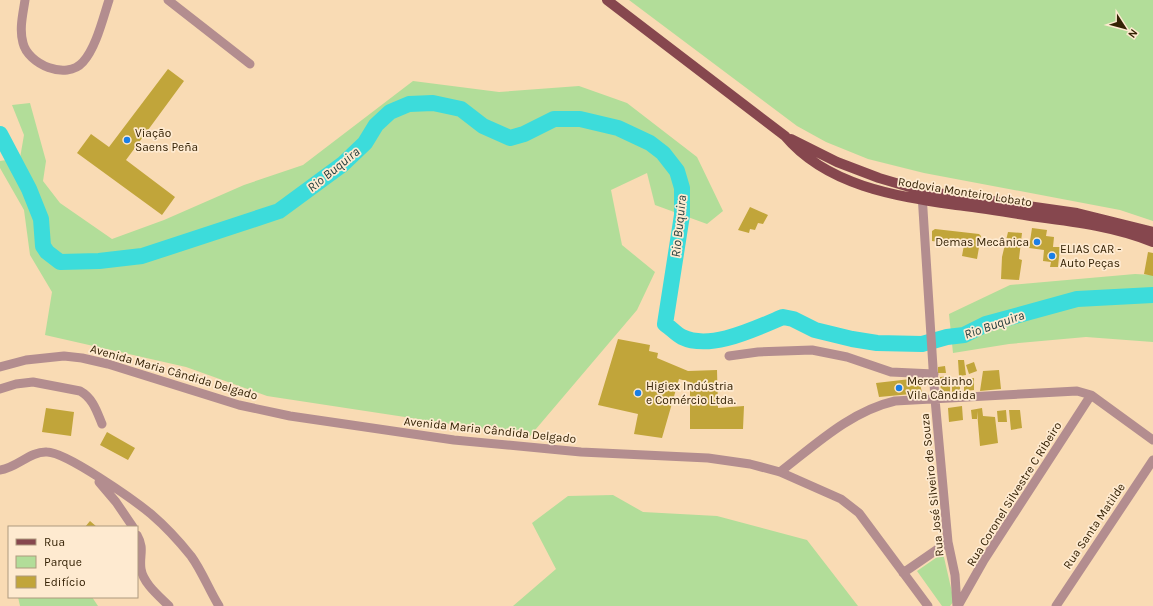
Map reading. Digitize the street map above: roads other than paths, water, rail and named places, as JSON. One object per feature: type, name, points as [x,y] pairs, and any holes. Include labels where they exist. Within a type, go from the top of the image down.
[{"type":"main road","name":"Rodovia Monteiro Lobato","points":[[607,0],[785,136],[837,162],[922,195],[1062,219],[1115,229],[1151,238]]},
{"type":"main road","name":"Rodovia Monteiro Lobato","points":[[922,195],[1077,213],[1151,238]]},
{"type":"street","points":[[25,0],[21,36],[27,52],[38,62],[60,70],[77,67],[83,63],[95,39],[109,0]]},
{"type":"street","points":[[168,0],[250,64]]},
{"type":"street","name":"Rua José Silveiro de Souza","points":[[922,195],[934,362],[935,399],[948,542],[954,575],[957,606]]},
{"type":"street","points":[[729,356],[758,352],[812,350],[847,357],[891,372],[934,374]]},
{"type":"street","name":"Avenida Maria Cândida Delgado","points":[[0,367],[26,360],[64,356],[82,358],[108,364],[239,405],[297,417],[454,440],[580,452],[708,458],[750,464],[780,472],[841,499],[852,507],[859,513],[928,606]]},
{"type":"street","points":[[0,389],[16,384],[34,382],[80,391],[87,395],[92,402],[102,424]]},
{"type":"street","points":[[780,472],[833,432],[865,411],[879,405],[895,401],[1077,391],[1090,395],[1153,440]]},
{"type":"street","name":"Rua Coronel Silvestre C Ribeiro","points":[[957,606],[984,560],[1090,395]]},
{"type":"street","points":[[0,470],[15,466],[36,454],[47,452],[64,456],[95,475],[150,514],[167,529],[191,556],[219,606]]},
{"type":"street","name":"Rua Santa Matilde","points":[[1056,606],[1153,460]]},
{"type":"street","points":[[95,475],[103,488],[122,509],[132,526]]},
{"type":"street","points":[[138,538],[142,548],[141,569],[143,575],[146,581],[169,606]]},
{"type":"street","points":[[903,573],[948,542]]},
{"type":"street","points":[[954,575],[960,582],[965,582],[984,560]]},
{"type":"waterway","name":"Rio Buquira","points":[[0,134],[29,189],[41,219],[43,246],[47,252],[60,262],[99,261],[142,256],[279,211],[343,164],[365,143],[376,125],[390,112],[409,104],[433,103],[461,109],[483,126],[510,138],[524,134],[554,119],[580,119],[618,128],[650,143],[663,153],[677,171],[682,188],[682,215],[665,324],[680,336],[694,341],[720,340],[747,332],[783,317],[793,319],[815,330],[852,339],[877,343],[922,344],[947,337],[964,335],[986,324],[1077,299],[1153,295]]},
{"type":"place","name":"Viação Saens Peña","points":[[127,140]]},
{"type":"place","name":"Demas Mecânica","points":[[1037,242]]},
{"type":"place","name":"ELIAS CAR - Auto Peças","points":[[1052,256]]},
{"type":"place","name":"Mercadinho Vila Cândida","points":[[899,388]]},
{"type":"place","name":"Higiex Indústria e Comércio Ltda.","points":[[638,393]]}]
